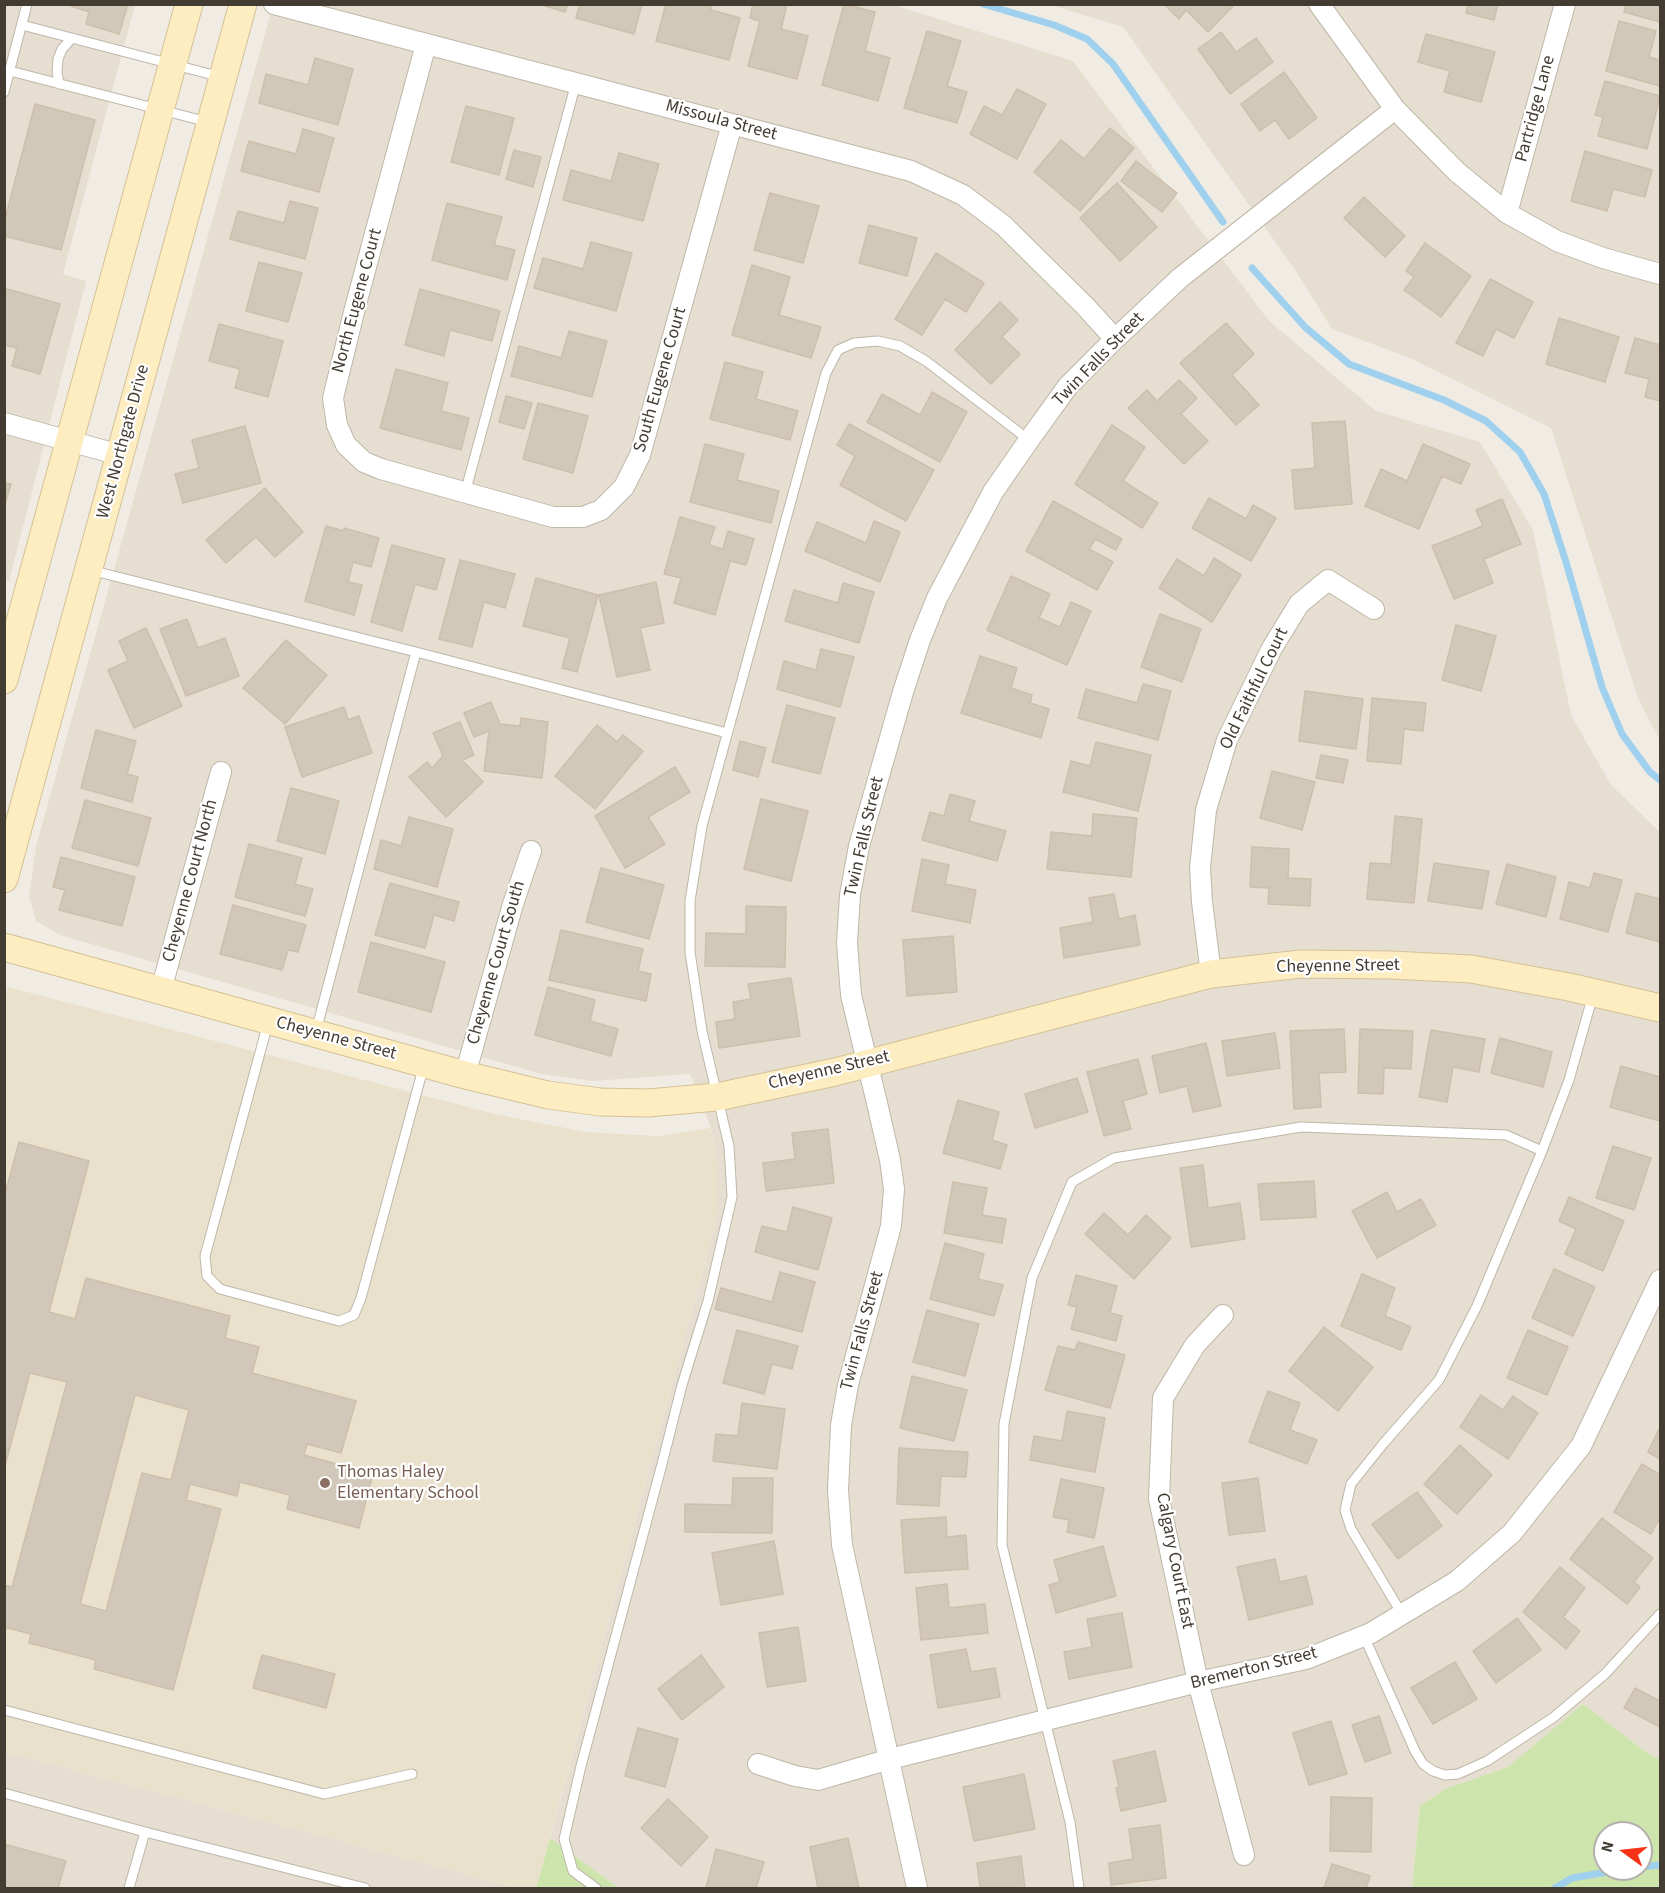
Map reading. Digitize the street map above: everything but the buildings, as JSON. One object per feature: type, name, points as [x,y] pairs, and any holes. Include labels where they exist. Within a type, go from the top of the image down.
[{"type":"street","points":[[4,680],[19,608],[69,441],[189,4]]},
{"type":"street","name":"West Northgate Drive","points":[[4,879],[243,4]]},
{"type":"street","name":"Missoula Street","points":[[274,4],[911,171],[963,195],[1003,225],[1070,290],[1114,339]]},
{"type":"street","points":[[1319,4],[1395,109],[1456,172],[1507,213],[1557,241],[1603,258],[1660,270]]},
{"type":"street","name":"Partridge Lane","points":[[1507,213],[1565,4]]},
{"type":"street","name":"North Eugene Court","points":[[426,44],[333,398],[337,425],[346,445],[364,462],[458,492]]},
{"type":"street","name":"Twin Falls Street","points":[[918,1888],[842,1545],[838,1490],[841,1425],[848,1385],[891,1226],[894,1189],[890,1160],[851,995],[847,943],[850,895],[860,846],[903,692],[937,598],[993,492],[1068,386],[1114,339],[1180,278],[1395,109]]},
{"type":"street","name":"South Eugene Court","points":[[458,492],[553,517],[583,517],[601,510],[624,487],[640,455],[732,124]]},
{"type":"street","points":[[4,423],[120,455]]},
{"type":"street","name":"Old Faithful Court","points":[[1211,974],[1200,868],[1206,810],[1227,740],[1272,648],[1299,604],[1328,580],[1374,609]]},
{"type":"street","name":"Cheyenne Court North","points":[[161,990],[221,772]]},
{"type":"street","name":"Cheyenne Court South","points":[[465,1075],[513,904],[531,851]]},
{"type":"street","name":"Cheyenne Street","points":[[4,947],[465,1075],[548,1095],[600,1102],[648,1103],[717,1097],[835,1072],[1211,974],[1301,964],[1471,969],[1660,1008]]},
{"type":"street","name":"Bremerton Street","points":[[758,1764],[795,1776],[819,1780],[1198,1682],[1306,1659],[1364,1636],[1457,1581],[1512,1533],[1581,1446],[1660,1280]]},
{"type":"street","name":"Calgary Court East","points":[[1223,1315],[1196,1345],[1163,1398],[1159,1499],[1198,1682],[1244,1855]]},
{"type":"lane","points":[[4,92],[27,4]]},
{"type":"lane","points":[[22,25],[224,77]]},
{"type":"lane","points":[[59,84],[58,59],[62,49],[72,38]]},
{"type":"lane","points":[[10,71],[211,123]]},
{"type":"lane","points":[[458,492],[576,83]]},
{"type":"lane","points":[[596,1888],[573,1871],[564,1839],[580,1766],[663,1464],[682,1385],[708,1301],[732,1197],[729,1146],[702,1032],[690,952],[690,901],[702,826],[826,373],[838,350],[854,343],[878,341],[900,346],[926,361],[1029,440]]},
{"type":"lane","points":[[89,570],[416,652],[727,734]]},
{"type":"lane","points":[[316,1033],[416,652]]},
{"type":"lane","points":[[1402,1614],[1351,1529],[1345,1510],[1351,1484],[1439,1380],[1477,1306],[1569,1080],[1594,993]]},
{"type":"lane","points":[[268,1020],[205,1256],[207,1276],[220,1289],[339,1321],[354,1314],[361,1298],[425,1064]]},
{"type":"lane","points":[[1079,1888],[1070,1822],[1002,1545],[1004,1424],[1032,1278],[1072,1182],[1114,1158],[1300,1127],[1506,1135],[1542,1151]]},
{"type":"lane","points":[[1364,1636],[1415,1751],[1423,1764],[1444,1775],[1458,1774],[1487,1761],[1554,1717],[1605,1674],[1660,1614]]},
{"type":"lane","points":[[4,1710],[324,1794],[412,1774]]},
{"type":"lane","points":[[4,1792],[145,1832],[365,1888]]},
{"type":"lane","points":[[129,1888],[145,1832]]},
{"type":"shaded area","points":[[4,5],[135,5],[63,274],[86,281],[9,581],[4,580]]},
{"type":"shaded area","points":[[273,5],[894,5],[1073,61],[1269,321],[1376,411],[1480,442],[1533,530],[1571,715],[1611,785],[1660,832],[1660,1759],[1647,1753],[1583,1704],[1508,1767],[1445,1789],[1420,1806],[1412,1888],[619,1888],[550,1838],[718,1214],[718,1165],[711,1128],[690,1074],[593,1081],[541,1074],[60,935],[36,921],[29,897],[36,846]]},
{"type":"shaded area","points":[[1051,5],[1660,5],[1660,741],[1638,698],[1551,428],[1410,358],[1332,329],[1295,270],[1123,27]]},
{"type":"shaded area","name":"Thomas Haley Elementary School","points":[[8,987],[495,1114],[586,1132],[658,1136],[711,1128],[718,1165],[718,1214],[536,1888],[518,1888],[5,1752],[4,1000]]},
{"type":"shaded area","points":[[5,1752],[518,1888],[5,1888]]},
{"type":"green space","points":[[1583,1704],[1647,1753],[1660,1759],[1660,1888],[1412,1888],[1420,1806],[1445,1789],[1508,1767]]},
{"type":"green space","points":[[550,1838],[619,1888],[536,1888]]},
{"type":"waterway","points":[[983,4],[1054,25],[1087,39],[1113,64],[1223,222]]},
{"type":"waterway","points":[[1252,268],[1305,327],[1349,364],[1444,400],[1486,421],[1520,452],[1544,494],[1602,687],[1622,734],[1650,772],[1660,780]]},
{"type":"waterway","points":[[1653,1866],[1660,1865]]},
{"type":"waterway","points":[[1555,1888],[1572,1878],[1593,1874]]},
{"type":"place","name":"Thomas Haley Elementary School","points":[[325,1483]]}]
